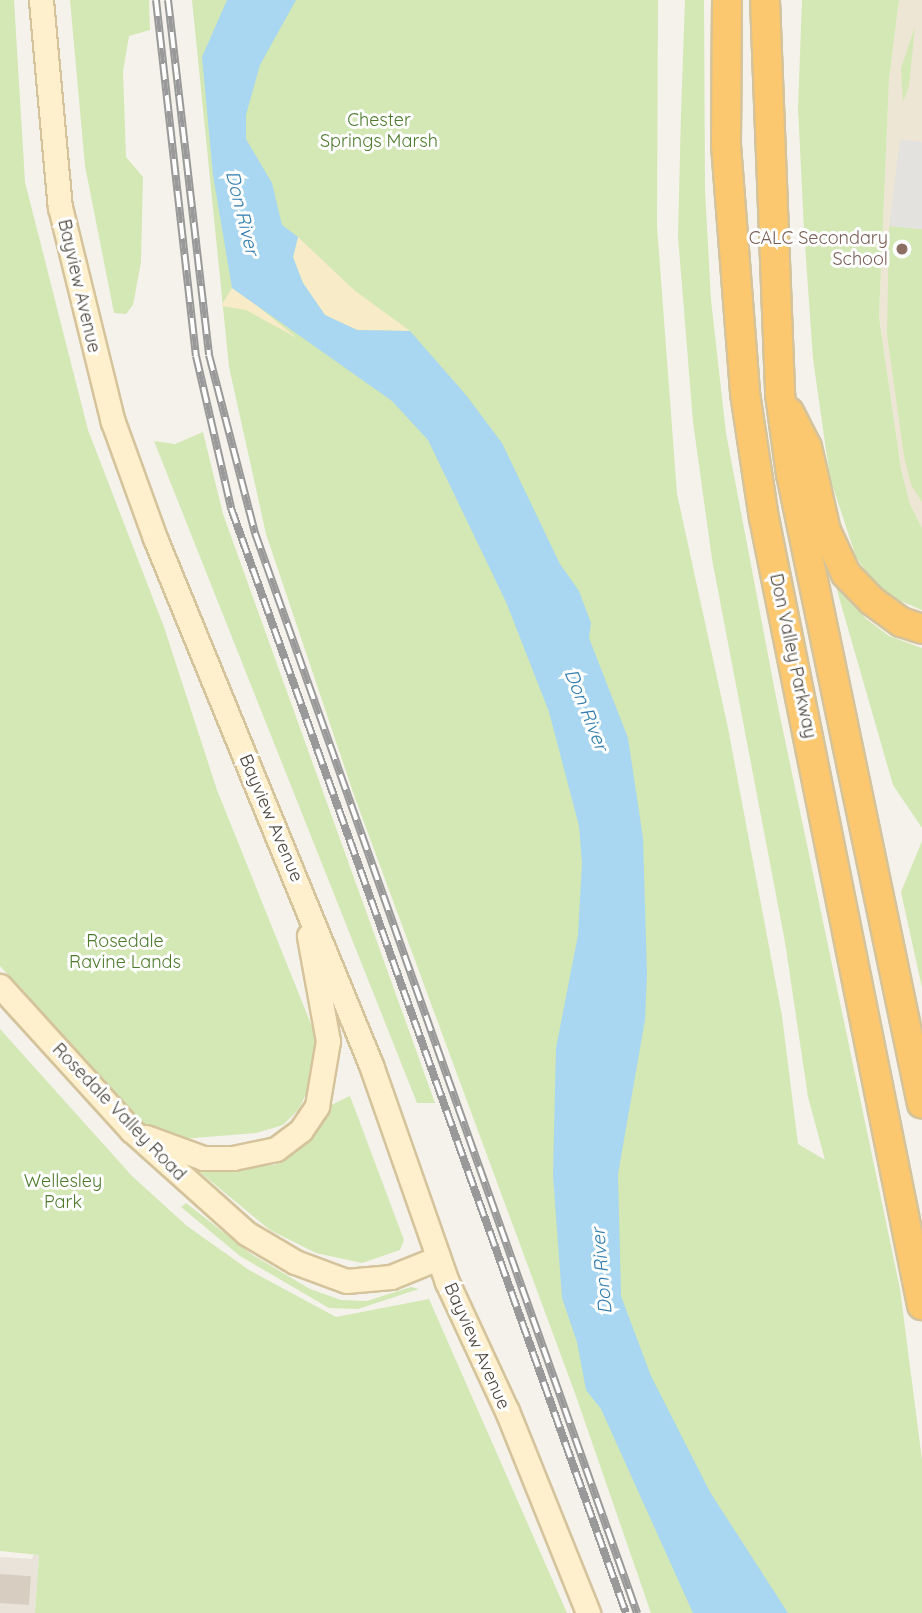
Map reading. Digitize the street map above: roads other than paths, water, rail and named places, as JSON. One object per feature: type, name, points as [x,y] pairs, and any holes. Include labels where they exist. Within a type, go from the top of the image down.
[{"type":"highway","name":"Don Valley Parkway","points":[[727,0],[727,158],[745,393],[764,518],[922,1305]]},
{"type":"highway","name":"Don Valley Parkway","points":[[765,0],[774,324],[780,394],[794,486],[922,1104]]},
{"type":"highway","points":[[780,394],[807,447],[826,531],[846,574],[872,601],[901,622],[922,629]]},
{"type":"main road","name":"Bayview Avenue","points":[[41,0],[48,118],[60,207],[113,422],[155,538],[302,891],[391,1116],[438,1258],[507,1411],[588,1613]]},
{"type":"main road","points":[[131,1129],[203,1158],[233,1158],[276,1149],[301,1130],[317,1106],[328,1041],[302,891]]},
{"type":"main road","name":"Rosedale Valley Road","points":[[0,986],[131,1129],[246,1233],[324,1275],[370,1282],[438,1258]]},
{"type":"water","name":"Don River","points":[[227,0],[296,0],[260,65],[246,115],[246,139],[272,183],[282,225],[298,237],[293,257],[303,283],[325,315],[357,330],[410,331],[466,395],[502,443],[560,564],[579,591],[591,623],[589,638],[628,738],[643,838],[647,975],[645,1020],[618,1174],[621,1296],[651,1376],[710,1492],[788,1613],[693,1613],[601,1409],[586,1390],[577,1342],[562,1298],[553,1175],[556,1048],[578,935],[582,863],[579,826],[549,712],[506,602],[428,440],[392,401],[232,288],[213,175],[202,57]]},
{"type":"railway","points":[[156,0],[196,356],[231,508],[626,1613]]},
{"type":"railway","points":[[168,0],[209,355],[255,533],[637,1613]]},
{"type":"place","name":"CALC Secondary School","points":[[902,249]]},
{"type":"park label","name":"Chester Springs Marsh","points":[[379,131]]},
{"type":"park label","name":"Rosedale Ravine Lands","points":[[125,952]]},
{"type":"park label","name":"Wellesley Park","points":[[63,1192]]}]
